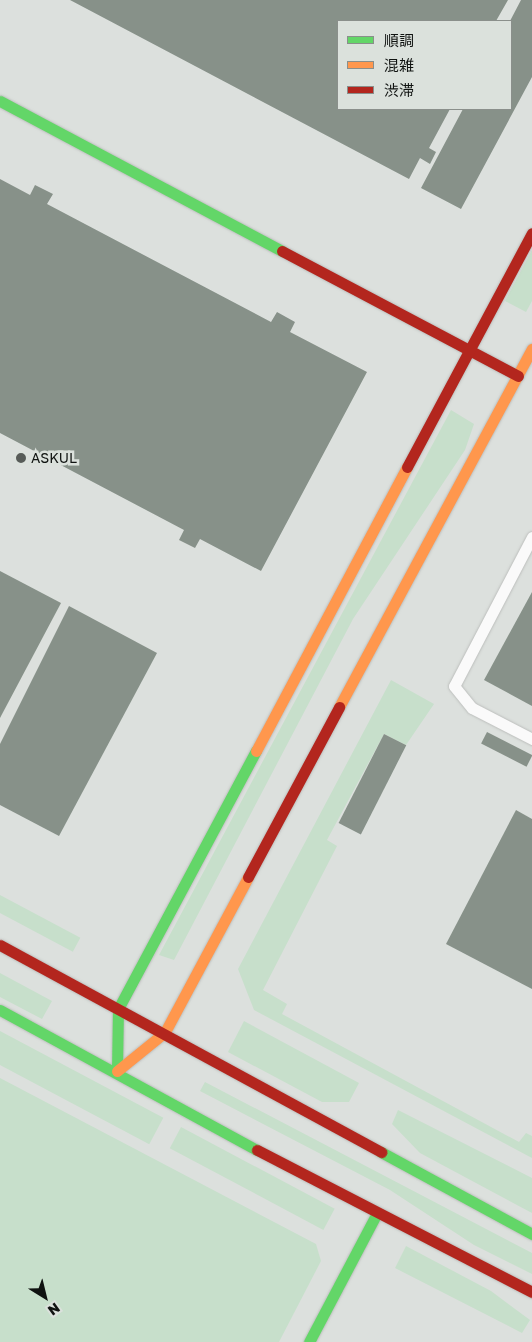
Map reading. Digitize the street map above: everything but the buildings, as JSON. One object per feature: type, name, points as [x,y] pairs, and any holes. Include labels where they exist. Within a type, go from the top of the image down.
[{"type":"street","points":[[0,100],[518,376]]},
{"type":"street","points":[[117,1072],[118,1009],[532,233]]},
{"type":"street","points":[[117,1072],[165,1032],[532,349]]},
{"type":"street","points":[[0,945],[118,1009],[165,1032],[532,1234]]},
{"type":"street","points":[[0,1010],[117,1072],[376,1215],[532,1292]]},
{"type":"street","points":[[309,1342],[376,1215]]},
{"type":"lane","points":[[532,537],[454,686],[472,708],[532,739]]},
{"type":"green space","points":[[532,250],[532,301],[526,312],[505,301]]},
{"type":"green space","points":[[451,410],[474,424],[465,450],[353,619],[174,960],[159,955]]},
{"type":"green space","points":[[391,680],[434,704],[406,745],[384,734],[327,840],[337,846],[263,990],[287,1004],[282,1014],[519,1142],[526,1133],[532,1136],[532,1158],[254,1010],[238,969]]},
{"type":"green space","points":[[0,895],[80,938],[73,952],[0,913]]},
{"type":"green space","points":[[0,973],[52,1001],[42,1019],[0,997]]},
{"type":"green space","points":[[244,1021],[359,1083],[349,1102],[322,1102],[228,1052]]},
{"type":"green space","points":[[0,1031],[163,1118],[149,1144],[0,1065]]},
{"type":"green space","points":[[0,1078],[316,1244],[321,1261],[279,1342],[0,1342]]},
{"type":"green space","points":[[205,1082],[532,1253],[532,1274],[474,1245],[390,1190],[200,1091]]},
{"type":"green space","points":[[398,1110],[532,1178],[532,1213],[420,1153],[392,1124]]},
{"type":"green space","points":[[181,1127],[335,1209],[323,1230],[170,1148]]},
{"type":"green space","points":[[406,1246],[491,1291],[530,1320],[522,1333],[395,1268]]},
{"type":"traffic: fast","points":[[0,101],[282,251]]},
{"type":"traffic: fast","points":[[117,1071],[118,1009],[256,751]]},
{"type":"traffic: fast","points":[[0,1010],[257,1150]]},
{"type":"traffic: fast","points":[[381,1152],[532,1234]]},
{"type":"traffic: fast","points":[[309,1342],[376,1215]]},
{"type":"traffic: slow","points":[[339,707],[532,349]]},
{"type":"traffic: slow","points":[[256,751],[407,467]]},
{"type":"traffic: slow","points":[[117,1071],[165,1032],[248,877]]},
{"type":"traffic: jam","points":[[407,467],[532,233]]},
{"type":"traffic: jam","points":[[282,251],[518,376]]},
{"type":"traffic: jam","points":[[248,877],[339,707]]},
{"type":"traffic: jam","points":[[0,945],[381,1152]]},
{"type":"traffic: jam","points":[[257,1150],[532,1292]]},
{"type":"place","name":"ASKUL","points":[[21,458]]}]
